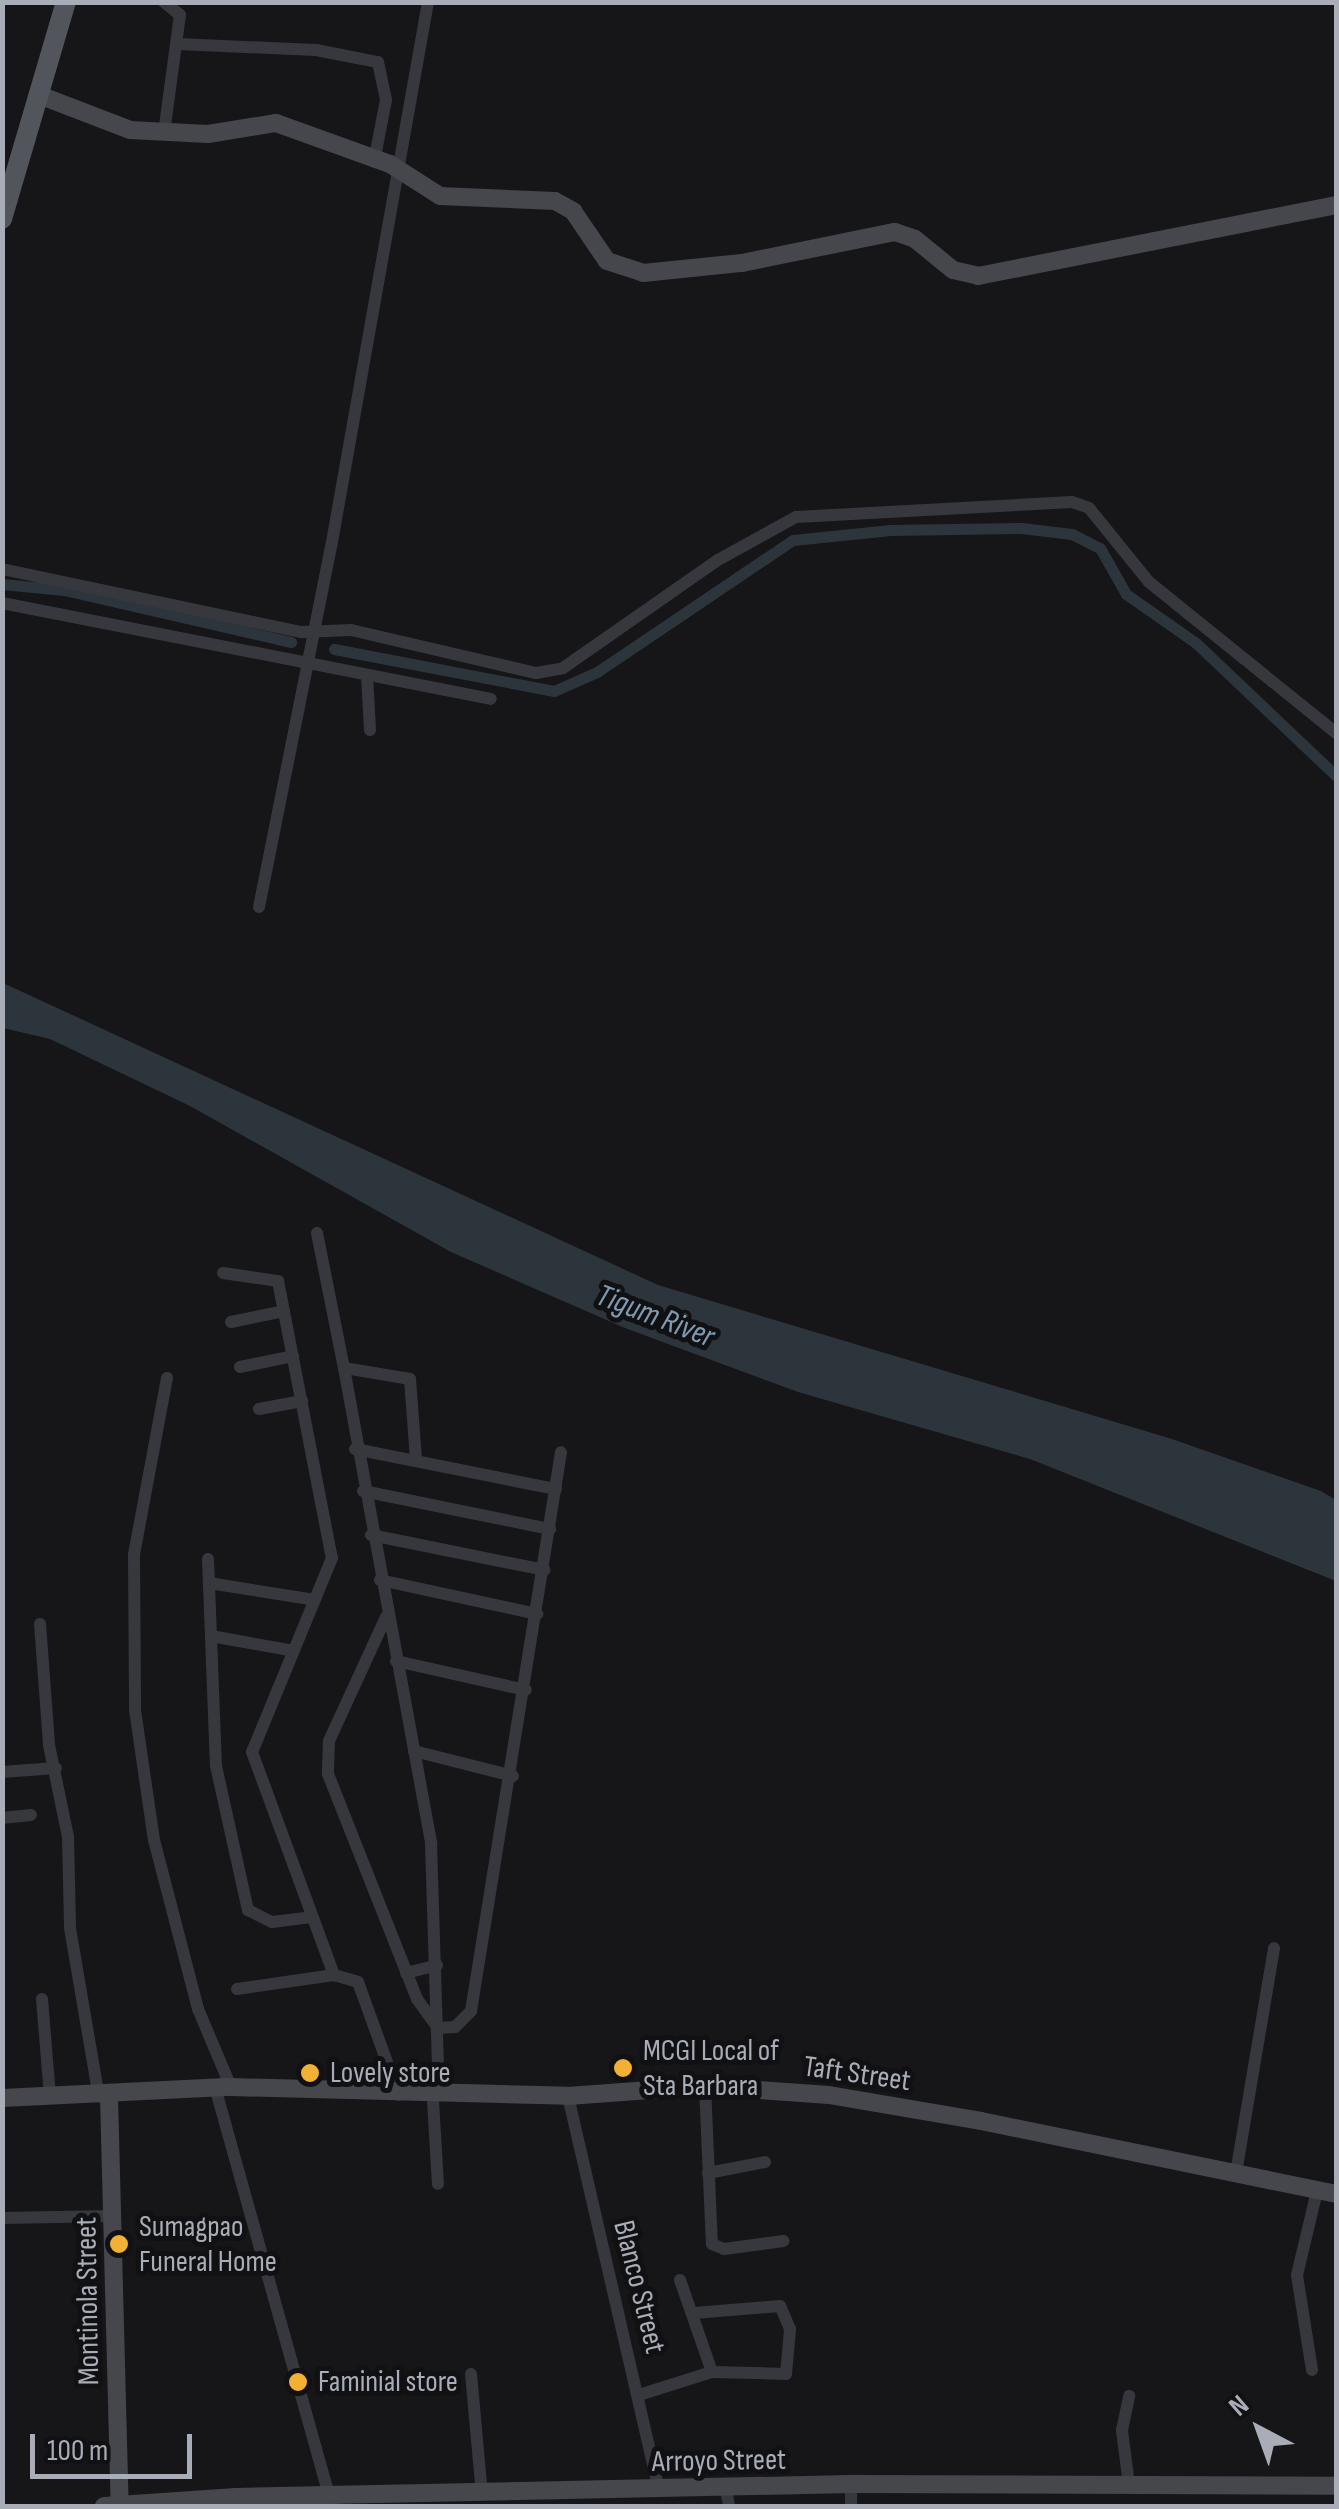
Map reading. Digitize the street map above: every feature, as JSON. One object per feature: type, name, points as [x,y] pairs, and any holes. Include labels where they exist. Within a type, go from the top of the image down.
[{"type":"main road","points":[[2,219],[66,2]]},
{"type":"street","points":[[164,2],[180,15],[164,133]]},
{"type":"street","points":[[258,907],[304,659],[335,525],[428,2]]},
{"type":"street","points":[[178,44],[316,50],[378,62],[386,100],[374,162]]},
{"type":"street","points":[[39,95],[106,123],[164,133],[276,123],[397,168],[440,196],[555,201],[574,211],[608,261],[643,273],[742,263],[895,232],[915,239],[953,270],[978,276],[1336,205]]},
{"type":"street","points":[[2,569],[310,632],[351,630],[548,672],[765,530],[796,517],[1072,502],[1089,508],[1149,582],[1336,733]]},
{"type":"street","points":[[2,603],[490,698]]},
{"type":"street","points":[[368,676],[370,730]]},
{"type":"street","points":[[317,1233],[344,1368],[354,1450],[431,1844],[437,1965],[438,2028],[432,2041],[438,2184]]},
{"type":"street","points":[[223,1273],[278,1280],[332,1558],[252,1752],[334,1975]]},
{"type":"street","points":[[231,1322],[284,1312]]},
{"type":"street","points":[[240,1367],[293,1356]]},
{"type":"street","points":[[344,1368],[410,1379],[416,1459]]},
{"type":"street","points":[[168,1378],[134,1555],[135,1710],[154,1840],[331,2502]]},
{"type":"street","points":[[259,1409],[302,1401]]},
{"type":"street","points":[[354,1450],[556,1489]]},
{"type":"street","points":[[438,2028],[466,2022],[471,2011],[526,1690],[561,1452]]},
{"type":"street","points":[[363,1491],[550,1529]]},
{"type":"street","points":[[371,1535],[544,1570]]},
{"type":"street","points":[[208,1559],[216,1766],[248,1910],[272,1922],[310,1917]]},
{"type":"street","points":[[380,1580],[537,1614]]},
{"type":"street","points":[[209,1583],[315,1600]]},
{"type":"street","points":[[386,1616],[326,1760],[406,1973],[438,2028]]},
{"type":"street","points":[[40,1624],[68,1837],[70,1928],[104,2097]]},
{"type":"street","points":[[211,1636],[294,1651]]},
{"type":"street","points":[[396,1661],[526,1690]]},
{"type":"street","points":[[414,1751],[512,1776]]},
{"type":"street","points":[[2,1772],[56,1768]]},
{"type":"street","points":[[2,1818],[31,1815]]},
{"type":"street","points":[[1236,2173],[1274,1948]]},
{"type":"street","points":[[406,1973],[437,1965]]},
{"type":"street","points":[[237,1989],[334,1975],[358,1982],[399,2095]]},
{"type":"street","points":[[42,1999],[50,2096]]},
{"type":"street","points":[[705,2086],[708,2173],[717,2248],[783,2241]]},
{"type":"street","name":"Taft Street","points":[[2,2098],[104,2097],[223,2087],[399,2095],[568,2096],[705,2086],[829,2096],[1327,2192]]},
{"type":"street","name":"Blanco Street","points":[[568,2096],[660,2490]]},
{"type":"street","name":"Montinola Street","points":[[104,2097],[113,2216],[112,2506]]},
{"type":"street","points":[[708,2173],[764,2162]]},
{"type":"street","points":[[1312,2370],[1296,2275],[1327,2192]]},
{"type":"street","points":[[2,2218],[113,2216]]},
{"type":"street","points":[[680,2280],[712,2372]]},
{"type":"street","points":[[639,2395],[712,2372],[786,2374],[784,2312],[773,2302],[694,2314]]},
{"type":"street","points":[[471,2374],[482,2495]]},
{"type":"street","points":[[1129,2396],[1122,2430],[1129,2485]]},
{"type":"street","points":[[851,2484],[851,2506]]},
{"type":"street","name":"Arroyo Street","points":[[112,2506],[356,2502],[660,2490],[727,2498],[851,2484],[1336,2486]]},
{"type":"water","name":"Tigum River","points":[[3,983],[658,1285],[1172,1439],[1321,1491],[1336,1500],[1336,1581],[1030,1459],[798,1392],[625,1328],[451,1252],[190,1106],[50,1039],[3,1028]]},
{"type":"waterway","points":[[334,649],[554,691],[597,672],[793,540],[890,530],[1021,528],[1072,534],[1100,548],[1126,594],[1196,643],[1336,776]]},
{"type":"waterway","points":[[2,584],[64,590],[291,642]]},
{"type":"place","name":"MCGI Local of Sta Barbara","points":[[623,2068]]},
{"type":"place","name":"Lovely store","points":[[310,2073]]},
{"type":"place","name":"Sumagpao Funeral Home","points":[[119,2244]]},
{"type":"place","name":"Faminial store","points":[[298,2382]]}]
